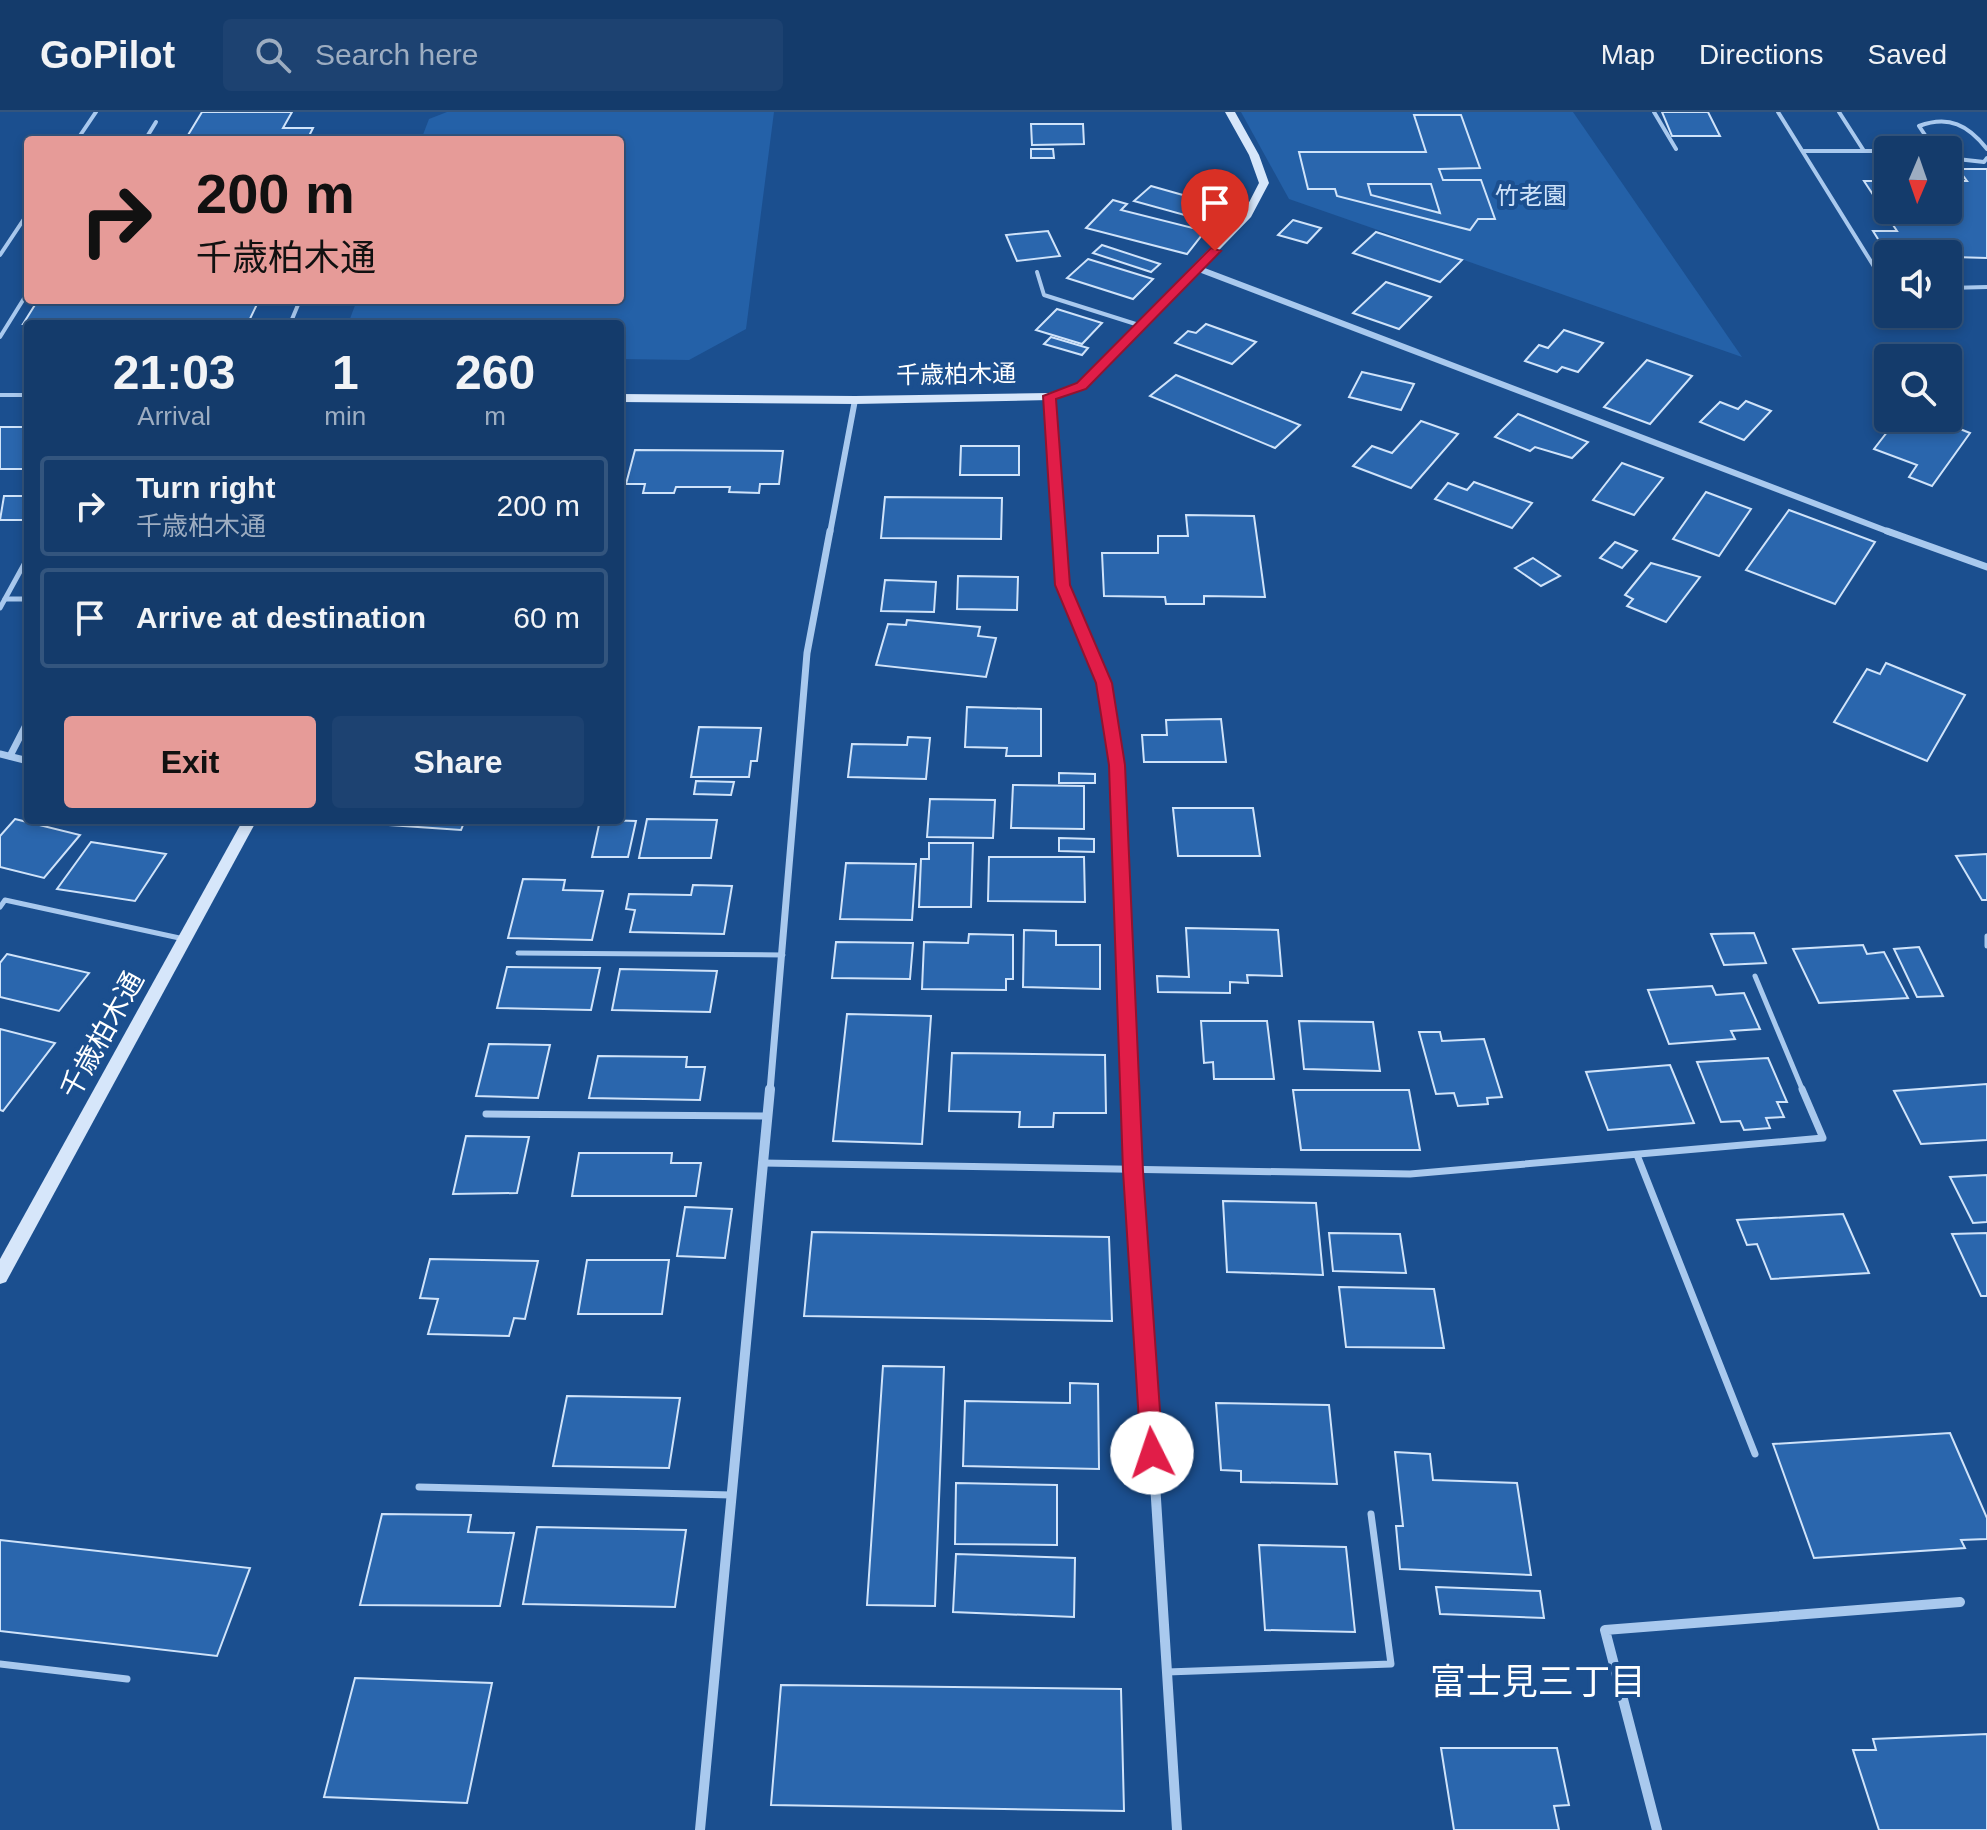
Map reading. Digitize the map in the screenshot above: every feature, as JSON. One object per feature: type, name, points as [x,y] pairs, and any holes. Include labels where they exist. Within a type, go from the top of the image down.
[{"type":"street","name":"千歳柏木通","points":[[624,398],[855,400],[1050,396],[1082,386],[1199,269],[1247,215],[1264,183],[1254,155],[1230,112]]},
{"type":"street","points":[[1199,269],[1987,567]]},
{"type":"street","points":[[1050,396],[1062,585],[1104,683],[1117,765],[1133,1171],[1177,1830]]},
{"type":"street","points":[[700,1830],[783,955],[807,653],[855,400]]},
{"type":"street","points":[[10,756],[24,729]]},
{"type":"street","points":[[0,754],[24,760]]},
{"type":"street","name":"千歳柏木通","points":[[0,1276],[248,824]]},
{"type":"street","points":[[1657,1830],[1605,1630],[1960,1602]]},
{"type":"lane","points":[[80,136],[96,112]]},
{"type":"lane","points":[[1654,112],[1676,149]]},
{"type":"lane","points":[[1778,112],[1874,266]]},
{"type":"lane","points":[[1839,112],[1864,151]]},
{"type":"lane","points":[[1933,112],[1939,121]]},
{"type":"lane","points":[[1926,136],[1919,126],[1939,121],[1971,128],[1987,149]]},
{"type":"lane","points":[[147,136],[156,122]]},
{"type":"lane","points":[[1804,151],[1874,151]]},
{"type":"lane","points":[[1962,160],[1984,162],[1987,158]]},
{"type":"lane","points":[[0,255],[24,219]]},
{"type":"lane","points":[[1037,272],[1044,295],[1142,326]]},
{"type":"lane","points":[[1962,288],[1987,287]]},
{"type":"lane","points":[[0,337],[24,298]]},
{"type":"lane","points":[[0,395],[24,395]]},
{"type":"lane","points":[[0,608],[24,564]]},
{"type":"lane","points":[[5,599],[24,599]]},
{"type":"lane","points":[[0,907],[5,900],[184,939]]},
{"type":"lane","points":[[1987,936],[1987,946]]},
{"type":"lane","points":[[518,953],[783,955]]},
{"type":"lane","points":[[762,1163],[1410,1174],[1823,1138],[1755,976]]},
{"type":"lane","points":[[486,1114],[766,1116]]},
{"type":"lane","points":[[1637,1155],[1755,1454]]},
{"type":"lane","points":[[419,1487],[731,1495]]},
{"type":"lane","points":[[1166,1672],[1391,1664],[1371,1514]]},
{"type":"lane","points":[[0,1664],[127,1679]]},
{"type":"green space","points":[[447,112],[774,112],[746,329],[689,360],[624,359],[624,320],[350,320],[356,304],[624,304],[624,136],[423,136],[429,119]]},
{"type":"green space","name":"竹老園","points":[[1241,112],[1573,112],[1742,357],[1289,199]]},
{"type":"building","points":[[202,112],[292,112],[283,128],[313,128],[309,136],[187,136]]},
{"type":"building","points":[[1662,112],[1708,112],[1720,136],[1672,136]]},
{"type":"building","name":"竹老園","points":[[1414,115],[1461,115],[1480,168],[1439,169],[1443,180],[1481,180],[1495,219],[1478,219],[1470,230],[1337,196],[1335,189],[1308,189],[1299,152],[1426,152]],"holes":[[[1368,184],[1431,184],[1440,213],[1371,195]]]},
{"type":"building","points":[[1031,124],[1083,124],[1084,144],[1032,145]]},
{"type":"building","points":[[1031,149],[1053,149],[1054,158],[1031,158]]},
{"type":"building","points":[[1962,169],[1987,169],[1987,258],[1962,257],[1962,240],[1879,240],[1873,231],[1897,231],[1892,224],[1962,224],[1962,181],[1967,181]]},
{"type":"building","points":[[1864,181],[1874,181],[1874,196]]},
{"type":"building","points":[[1151,186],[1222,206],[1213,215],[1195,210],[1188,216],[1134,201]]},
{"type":"building","points":[[1113,200],[1127,204],[1121,210],[1205,231],[1187,254],[1086,228]]},
{"type":"building","points":[[1293,220],[1321,228],[1307,243],[1278,235]]},
{"type":"building","points":[[1048,231],[1060,256],[1017,261],[1006,235]]},
{"type":"building","points":[[1376,232],[1462,260],[1440,282],[1353,253]]},
{"type":"building","points":[[1102,245],[1160,264],[1151,272],[1093,253]]},
{"type":"building","points":[[1088,259],[1153,279],[1133,299],[1067,278]]},
{"type":"building","points":[[1386,282],[1431,297],[1399,329],[1353,313]]},
{"type":"building","points":[[36,304],[257,304],[249,320],[26,320]]},
{"type":"building","points":[[1057,309],[1102,323],[1082,344],[1036,330]]},
{"type":"building","points":[[1206,324],[1256,342],[1232,364],[1175,343],[1188,331],[1196,333]]},
{"type":"building","points":[[1564,330],[1603,343],[1578,372],[1562,367],[1557,372],[1525,361],[1539,345],[1548,348]]},
{"type":"building","points":[[1051,337],[1088,348],[1082,355],[1044,344]]},
{"type":"building","points":[[1647,360],[1692,376],[1650,424],[1604,407]]},
{"type":"building","points":[[1362,372],[1414,384],[1401,410],[1349,397]]},
{"type":"building","points":[[1176,375],[1300,425],[1275,448],[1150,396]]},
{"type":"building","points":[[1746,401],[1771,411],[1744,440],[1700,422],[1720,402],[1738,409]]},
{"type":"building","points":[[1518,414],[1588,442],[1572,458],[1535,447],[1530,451],[1495,437]]},
{"type":"building","points":[[1421,421],[1458,434],[1411,488],[1353,466],[1372,446],[1392,453]]},
{"type":"building","points":[[0,427],[24,427],[24,469],[0,469]]},
{"type":"building","points":[[1962,430],[1970,433],[1932,486],[1909,477],[1917,465],[1874,449],[1887,432]]},
{"type":"building","points":[[961,446],[1019,446],[1019,475],[960,475]]},
{"type":"building","points":[[635,450],[783,451],[779,484],[760,484],[759,493],[729,492],[730,487],[676,487],[674,493],[643,493],[645,484],[626,484]]},
{"type":"building","points":[[1622,463],[1663,478],[1634,515],[1593,500]]},
{"type":"building","points":[[1474,482],[1532,503],[1512,528],[1435,499],[1448,483],[1467,490]]},
{"type":"building","points":[[1706,492],[1751,509],[1719,556],[1673,539]]},
{"type":"building","points":[[4,496],[24,496],[24,520],[0,520]]},
{"type":"building","points":[[885,497],[1002,498],[1001,539],[881,538]]},
{"type":"building","points":[[1789,510],[1875,542],[1835,604],[1746,570]]},
{"type":"building","points":[[1186,515],[1254,516],[1265,597],[1204,596],[1204,604],[1166,604],[1165,597],[1104,596],[1102,553],[1158,553],[1158,536],[1188,536]]},
{"type":"building","points":[[1615,542],[1637,551],[1622,568],[1600,558]]},
{"type":"building","points":[[1533,558],[1560,576],[1541,586],[1515,568]]},
{"type":"building","points":[[1651,563],[1700,577],[1666,622],[1627,606],[1633,599],[1625,595]]},
{"type":"building","points":[[958,576],[1018,577],[1017,610],[957,609]]},
{"type":"building","points":[[885,580],[936,582],[934,612],[881,611]]},
{"type":"building","points":[[907,620],[980,627],[978,636],[996,638],[986,677],[876,665],[888,624],[906,625]]},
{"type":"building","points":[[1886,663],[1965,695],[1927,761],[1834,722],[1867,669],[1880,674]]},
{"type":"building","points":[[967,707],[1041,709],[1041,756],[1006,756],[1007,748],[965,747]]},
{"type":"building","points":[[1221,719],[1226,762],[1144,762],[1142,735],[1167,735],[1166,720]]},
{"type":"building","points":[[699,727],[761,728],[757,761],[751,761],[749,777],[691,777]]},
{"type":"building","points":[[908,737],[930,738],[926,779],[848,777],[852,744],[907,745]]},
{"type":"building","points":[[1059,773],[1095,774],[1095,783],[1059,783]]},
{"type":"building","points":[[696,781],[734,782],[731,795],[694,794]]},
{"type":"building","points":[[1013,785],[1084,786],[1084,829],[1011,828]]},
{"type":"building","points":[[930,799],[995,800],[993,838],[927,837]]},
{"type":"building","points":[[1173,808],[1253,808],[1260,856],[1178,856]]},
{"type":"building","points":[[15,819],[24,821],[24,824],[80,835],[44,878],[0,867],[0,836]]},
{"type":"building","points":[[647,819],[717,820],[711,858],[639,858]]},
{"type":"building","points":[[636,821],[628,857],[592,857],[599,824]]},
{"type":"building","points":[[375,824],[463,824],[461,830]]},
{"type":"building","points":[[1059,838],[1094,839],[1094,852],[1059,851]]},
{"type":"building","points":[[91,842],[166,854],[135,901],[57,889]]},
{"type":"building","points":[[929,843],[973,843],[971,907],[919,907],[921,859],[929,859]]},
{"type":"building","points":[[1987,854],[1987,900],[1982,900],[1956,856]]},
{"type":"building","points":[[989,857],[1084,857],[1085,902],[988,901]]},
{"type":"building","points":[[846,863],[916,864],[912,920],[840,919]]},
{"type":"building","points":[[523,879],[565,880],[563,890],[603,891],[592,940],[508,938]]},
{"type":"building","points":[[693,885],[732,886],[724,934],[630,932],[635,910],[626,909],[629,894],[691,895]]},
{"type":"building","points":[[1186,928],[1278,930],[1282,976],[1247,975],[1248,983],[1230,982],[1230,993],[1158,992],[1157,976],[1189,977]]},
{"type":"building","points":[[1024,930],[1056,931],[1056,945],[1100,945],[1100,989],[1023,987]]},
{"type":"building","points":[[1754,933],[1766,963],[1724,965],[1711,934]]},
{"type":"building","points":[[969,934],[1013,935],[1013,979],[1006,979],[1006,990],[922,989],[924,942],[968,943]]},
{"type":"building","points":[[836,942],[913,943],[910,979],[832,978]]},
{"type":"building","points":[[1863,945],[1867,954],[1884,952],[1908,998],[1819,1003],[1793,949]]},
{"type":"building","points":[[1919,947],[1943,996],[1917,997],[1894,949]]},
{"type":"building","points":[[7,954],[89,973],[59,1011],[0,997],[0,963]]},
{"type":"building","points":[[507,967],[600,968],[591,1010],[497,1008]]},
{"type":"building","points":[[620,969],[717,971],[710,1012],[612,1010]]},
{"type":"building","points":[[1712,986],[1716,995],[1744,993],[1760,1029],[1731,1031],[1735,1039],[1669,1044],[1648,990]]},
{"type":"building","points":[[847,1014],[931,1016],[922,1144],[833,1141]]},
{"type":"building","points":[[1201,1021],[1267,1021],[1274,1079],[1214,1079],[1213,1062],[1204,1063]]},
{"type":"building","points":[[1299,1021],[1373,1022],[1380,1071],[1304,1069]]},
{"type":"building","points":[[0,1029],[55,1043],[3,1111],[0,1110]]},
{"type":"building","points":[[1419,1032],[1440,1032],[1442,1041],[1484,1039],[1502,1097],[1487,1098],[1488,1104],[1458,1106],[1454,1093],[1436,1094]]},
{"type":"building","points":[[489,1044],[550,1045],[538,1098],[476,1096]]},
{"type":"building","points":[[952,1053],[1105,1055],[1106,1113],[1054,1113],[1053,1127],[1019,1127],[1020,1112],[949,1111]]},
{"type":"building","points":[[598,1056],[687,1057],[686,1067],[705,1067],[700,1100],[589,1098]]},
{"type":"building","points":[[1768,1058],[1787,1102],[1777,1102],[1784,1117],[1766,1118],[1770,1128],[1744,1130],[1740,1121],[1721,1122],[1697,1062]]},
{"type":"building","points":[[1670,1065],[1694,1123],[1608,1130],[1586,1072]]},
{"type":"building","points":[[1987,1084],[1987,1140],[1921,1144],[1894,1091]]},
{"type":"building","points":[[1293,1090],[1409,1090],[1420,1150],[1301,1150]]},
{"type":"building","points":[[466,1136],[529,1137],[517,1193],[453,1194]]},
{"type":"building","points":[[579,1153],[672,1153],[671,1163],[701,1163],[696,1196],[572,1196]]},
{"type":"building","points":[[1987,1175],[1987,1222],[1973,1223],[1950,1177]]},
{"type":"building","points":[[1223,1201],[1316,1203],[1323,1275],[1227,1272]]},
{"type":"building","points":[[685,1207],[732,1209],[725,1258],[677,1256]]},
{"type":"building","points":[[1843,1214],[1869,1273],[1771,1279],[1757,1244],[1747,1245],[1737,1220]]},
{"type":"building","points":[[812,1232],[1109,1237],[1112,1321],[804,1316]]},
{"type":"building","points":[[1329,1233],[1400,1234],[1406,1273],[1333,1271]]},
{"type":"building","points":[[1987,1233],[1987,1296],[1981,1296],[1952,1234]]},
{"type":"building","points":[[430,1259],[538,1261],[525,1319],[514,1318],[509,1336],[428,1334],[438,1299],[420,1298]]},
{"type":"building","points":[[587,1260],[669,1260],[662,1314],[578,1314]]},
{"type":"building","points":[[1339,1287],[1434,1289],[1444,1348],[1346,1347]]},
{"type":"building","points":[[883,1366],[944,1367],[935,1606],[867,1605]]},
{"type":"building","points":[[1070,1383],[1098,1384],[1099,1469],[963,1466],[965,1401],[1070,1403]]},
{"type":"building","points":[[567,1396],[680,1398],[669,1468],[553,1466]]},
{"type":"building","points":[[1216,1403],[1329,1405],[1337,1484],[1241,1482],[1241,1471],[1221,1470]]},
{"type":"building","points":[[1950,1433],[1987,1518],[1987,1539],[1961,1540],[1965,1548],[1814,1558],[1773,1444]]},
{"type":"building","points":[[1395,1452],[1430,1454],[1433,1480],[1517,1483],[1531,1575],[1400,1569],[1396,1526],[1403,1526]]},
{"type":"building","points":[[956,1483],[1057,1485],[1057,1545],[955,1544]]},
{"type":"building","points":[[382,1514],[471,1515],[468,1532],[514,1533],[500,1606],[360,1605]]},
{"type":"building","points":[[537,1527],[686,1530],[675,1607],[523,1604]]},
{"type":"building","points":[[0,1540],[250,1568],[217,1656],[0,1631]]},
{"type":"building","points":[[1259,1545],[1346,1547],[1355,1632],[1265,1630]]},
{"type":"building","points":[[956,1554],[1075,1558],[1074,1617],[953,1612]]},
{"type":"building","points":[[1436,1587],[1540,1591],[1544,1618],[1440,1614]]},
{"type":"building","points":[[355,1678],[492,1683],[467,1803],[324,1797]]},
{"type":"building","points":[[781,1685],[1121,1689],[1124,1811],[771,1805]]},
{"type":"building","points":[[1987,1734],[1987,1830],[1879,1830],[1853,1750],[1876,1750],[1873,1739]]},
{"type":"building","points":[[1441,1748],[1557,1748],[1569,1805],[1554,1806],[1559,1830],[1454,1830]]},
{"type":"district","name":"富士見三丁目","points":[[1538,1681]]},
{"type":"route","points":[[1152,1453],[1133,1171],[1117,765],[1104,683],[1062,585],[1050,396],[1082,386],[1215,251]]}]
